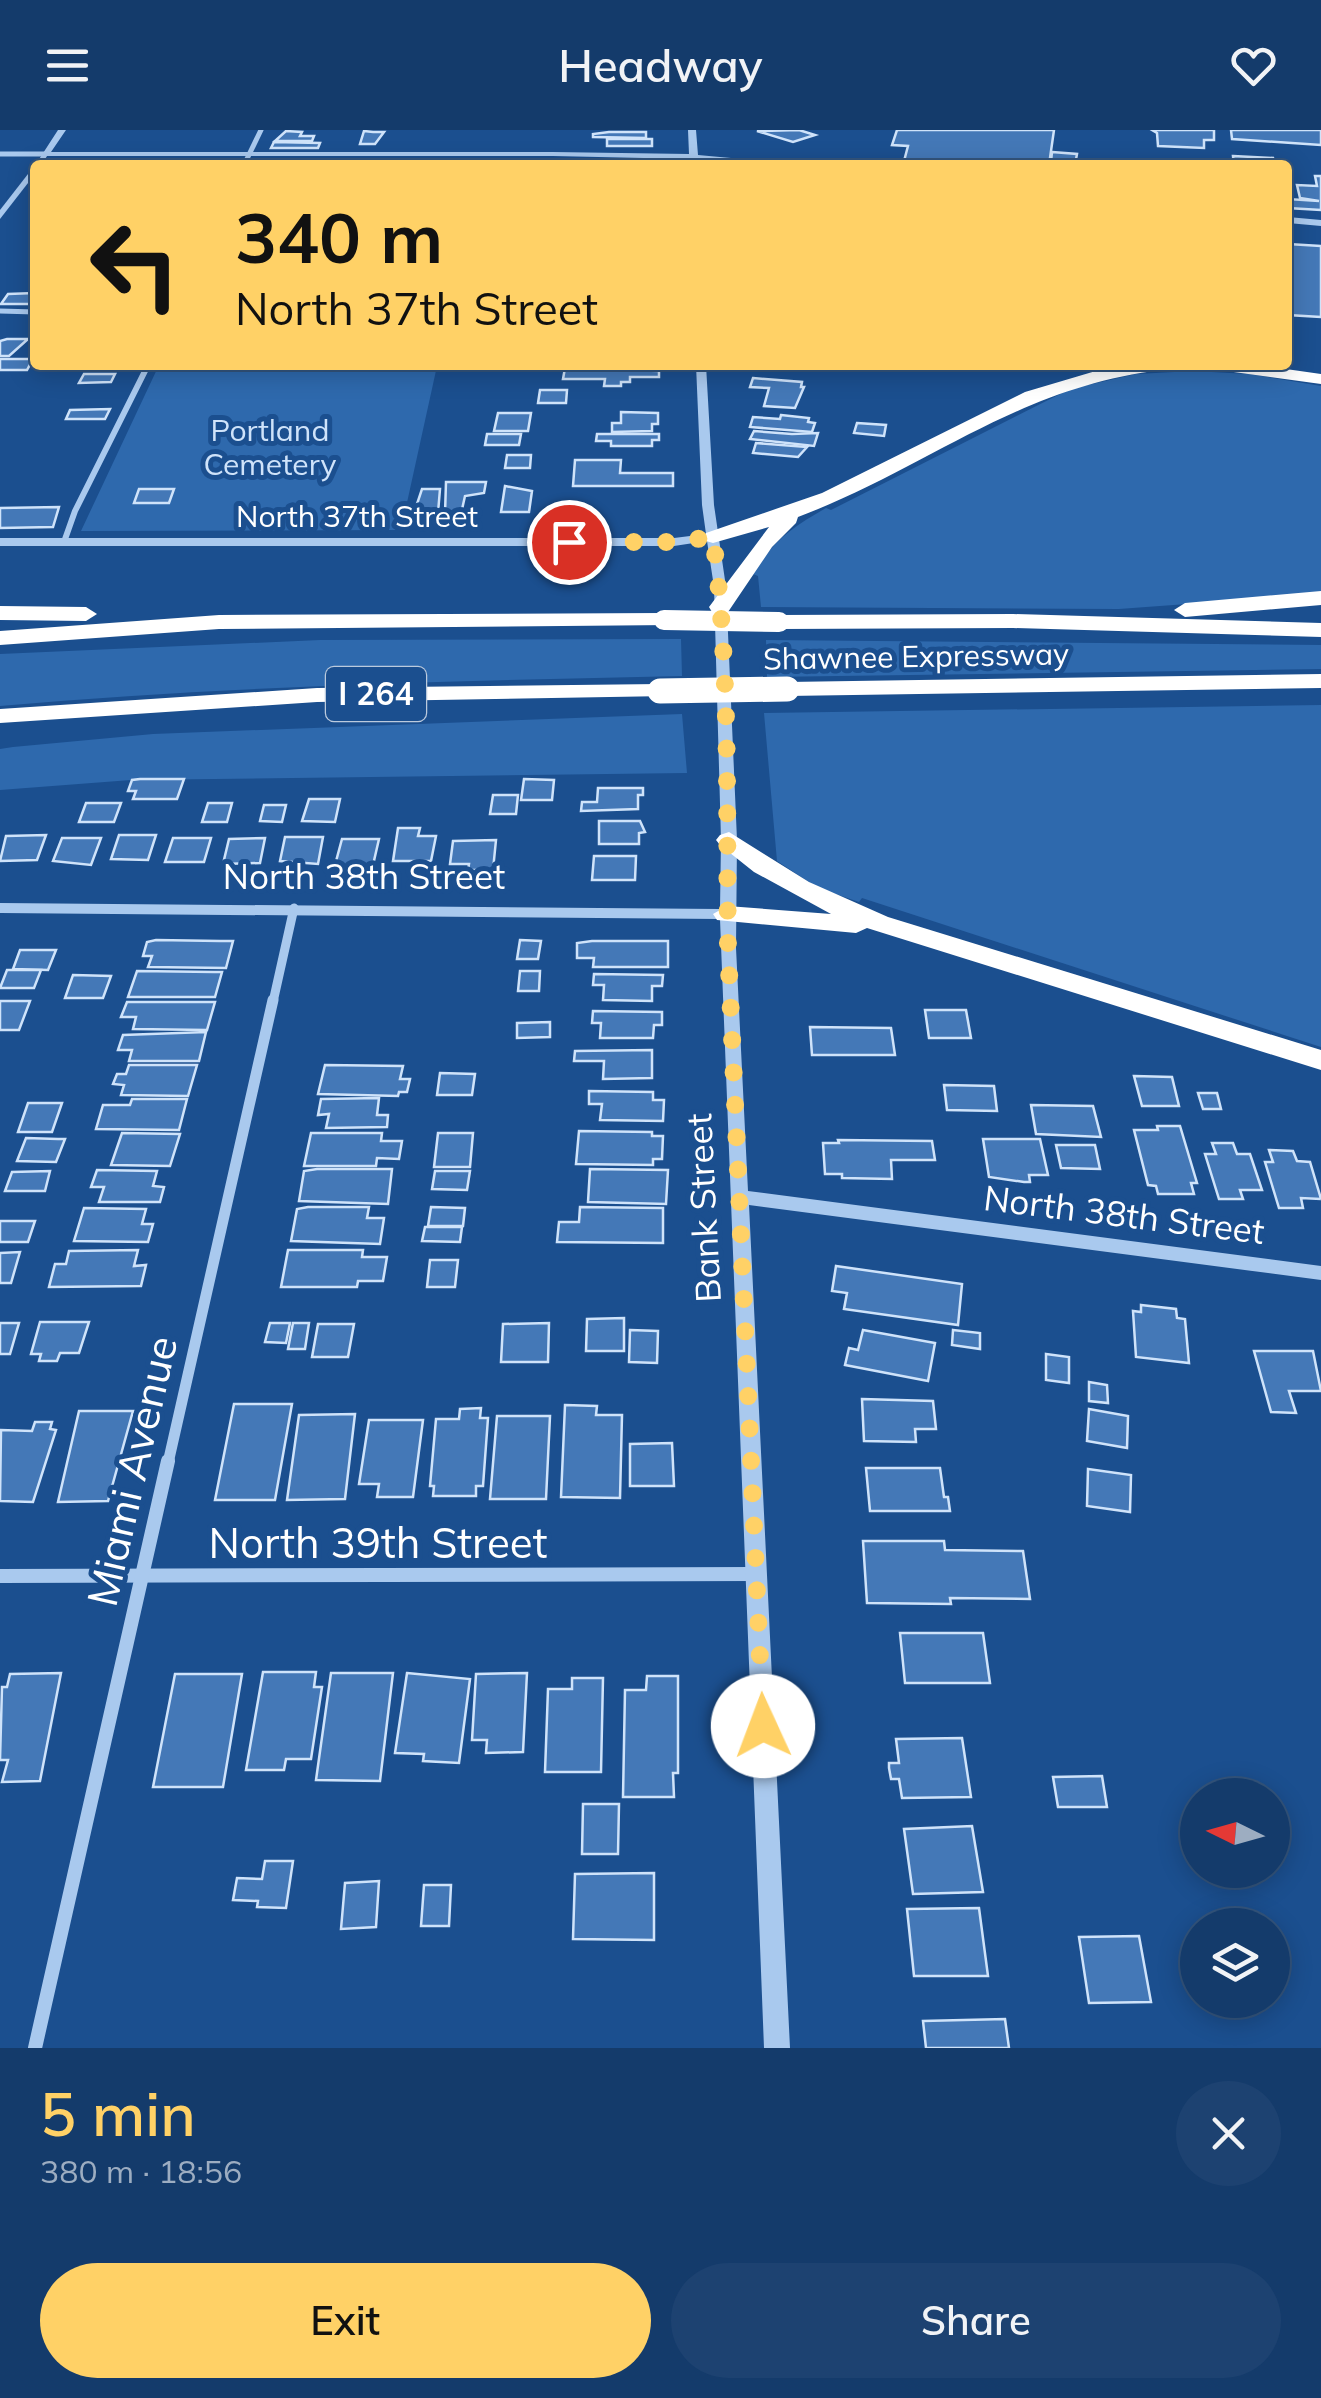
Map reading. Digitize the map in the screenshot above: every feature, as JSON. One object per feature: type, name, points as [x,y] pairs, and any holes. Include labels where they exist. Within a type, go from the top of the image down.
[{"type":"highway","points":[[713,537],[804,506],[1056,385],[1116,370]]},
{"type":"highway","points":[[1255,370],[1321,379]]},
{"type":"highway","points":[[720,607],[764,543],[804,506]]},
{"type":"highway","points":[[1013,622],[1321,598]]},
{"type":"highway","points":[[0,614],[186,615],[218,622]]},
{"type":"highway","points":[[0,638],[191,627],[218,622]]},
{"type":"highway","name":"Shawnee Expressway","points":[[218,622],[1013,622],[1321,630]]},
{"type":"highway","name":"Shawnee Expressway","points":[[93,709],[318,695],[1321,684]]},
{"type":"highway","points":[[0,716],[93,709]]},
{"type":"highway","points":[[0,730],[93,709]]},
{"type":"highway","points":[[730,840],[773,875],[802,891],[904,931],[1321,1060]]},
{"type":"highway","points":[[727,914],[807,918],[904,931]]},
{"type":"street","points":[[40,160],[62,130]]},
{"type":"street","points":[[246,160],[260,130]]},
{"type":"street","points":[[692,130],[694,160]]},
{"type":"street","points":[[0,154],[630,160]]},
{"type":"street","points":[[0,216],[30,174]]},
{"type":"street","points":[[1292,220],[1321,223]]},
{"type":"street","points":[[0,312],[30,312]]},
{"type":"street","points":[[64,542],[146,370]]},
{"type":"street","name":"Bank Street","points":[[702,370],[720,607],[730,840],[727,914],[777,2048]]},
{"type":"street","name":"North 37th Street","points":[[0,542],[674,542],[713,537]]},
{"type":"street","name":"North 38th Street","points":[[0,908],[727,914]]},
{"type":"street","name":"Miami Avenue","points":[[35,2048],[294,908]]},
{"type":"street","name":"North 38th Street","points":[[739,1197],[1321,1273]]},
{"type":"street","name":"North 39th Street","points":[[0,1576],[756,1574]]},
{"type":"green space","name":"Portland Cemetery","points":[[157,370],[436,370],[401,530],[81,531]]},
{"type":"green space","points":[[1136,374],[1249,374],[1321,386],[1321,594],[1119,609],[761,607],[758,576],[753,574],[760,563],[784,536],[826,508],[831,510],[1070,389]]},
{"type":"green space","points":[[681,639],[682,676],[255,689],[0,706],[0,654],[320,640]]},
{"type":"green space","points":[[766,640],[1321,645],[1321,669],[767,677]]},
{"type":"green space","points":[[1321,705],[1321,1047],[862,898],[859,902],[818,888],[777,861],[764,713]]},
{"type":"green space","points":[[682,714],[687,773],[131,780],[0,790],[0,749],[13,747],[153,734]]},
{"type":"building","points":[[799,130],[815,135],[793,142],[757,131]]},
{"type":"building","points":[[897,130],[1054,130],[1050,160],[904,160],[908,146],[892,145]]},
{"type":"building","points":[[1152,130],[1214,130],[1214,140],[1204,140],[1204,148],[1158,146],[1157,133]]},
{"type":"building","points":[[1231,130],[1321,130],[1321,145],[1232,139]]},
{"type":"building","points":[[286,131],[314,136],[312,141],[275,141]]},
{"type":"building","points":[[364,131],[384,132],[375,144],[360,144]]},
{"type":"building","points":[[609,132],[646,132],[646,138],[593,137]]},
{"type":"building","points":[[607,139],[652,139],[652,146],[607,146]]},
{"type":"building","points":[[274,142],[320,143],[318,148],[271,148]]},
{"type":"building","points":[[1052,152],[1077,154],[1076,160],[1051,160]]},
{"type":"building","points":[[1233,156],[1273,160],[1233,160]]},
{"type":"building","points":[[1315,176],[1321,176],[1321,210],[1292,208],[1292,199],[1319,201],[1300,198],[1297,185],[1317,186]]},
{"type":"building","points":[[1292,244],[1321,246],[1321,317],[1292,315]]},
{"type":"building","points":[[30,293],[30,304],[1,304],[8,294]]},
{"type":"building","points":[[28,339],[9,356],[0,356],[0,341]]},
{"type":"building","points":[[0,359],[30,359],[27,370],[0,370]]},
{"type":"building","points":[[565,370],[659,371],[659,377],[630,377],[630,382],[621,382],[621,386],[604,386],[605,379],[563,379]]},
{"type":"building","points":[[84,374],[115,374],[111,382],[79,383]]},
{"type":"building","points":[[753,378],[802,382],[804,387],[795,408],[764,406],[769,388],[750,387]]},
{"type":"building","points":[[540,390],[567,390],[566,403],[538,403]]},
{"type":"building","points":[[110,409],[105,419],[66,419],[70,410]]},
{"type":"building","points":[[621,412],[658,413],[658,424],[652,424],[652,431],[612,432],[612,423],[621,423]]},
{"type":"building","points":[[498,413],[531,413],[528,431],[494,431]]},
{"type":"building","points":[[781,415],[809,418],[808,422],[815,423],[812,432],[750,427],[753,417],[780,419]]},
{"type":"building","points":[[857,423],[886,425],[884,436],[854,433]]},
{"type":"building","points":[[754,431],[818,433],[814,446],[750,439]]},
{"type":"building","points":[[487,434],[521,434],[519,445],[485,445]]},
{"type":"building","points":[[597,434],[659,434],[659,440],[652,440],[652,446],[611,446],[611,441],[596,441]]},
{"type":"building","points":[[756,443],[807,447],[798,457],[753,453]]},
{"type":"building","points":[[507,455],[531,455],[530,468],[505,468]]},
{"type":"building","points":[[575,460],[621,460],[620,473],[673,473],[673,486],[573,486]]},
{"type":"building","points":[[446,482],[486,482],[484,493],[465,496],[461,514],[445,514]]},
{"type":"building","points":[[505,486],[532,491],[529,512],[501,512]]},
{"type":"building","points":[[139,489],[174,489],[169,503],[134,503]]},
{"type":"building","points":[[422,489],[440,489],[438,513],[415,510]]},
{"type":"building","points":[[59,507],[53,527],[0,528],[0,508]]},
{"type":"building","points":[[184,779],[177,799],[133,799],[136,791],[128,791],[132,780]]},
{"type":"building","points":[[524,779],[554,780],[552,800],[521,800]]},
{"type":"building","points":[[598,788],[643,788],[643,795],[638,795],[638,809],[581,811],[582,802],[597,802]]},
{"type":"building","points":[[493,795],[518,795],[516,814],[490,814]]},
{"type":"building","points":[[309,799],[340,799],[335,822],[302,821]]},
{"type":"building","points":[[86,803],[121,803],[114,822],[79,822]]},
{"type":"building","points":[[208,803],[232,803],[227,822],[202,822]]},
{"type":"building","points":[[264,805],[286,805],[282,822],[260,821]]},
{"type":"building","points":[[599,821],[640,821],[645,832],[639,833],[639,844],[599,844]]},
{"type":"building","points":[[398,828],[420,828],[418,836],[436,836],[431,861],[393,861]]},
{"type":"building","points":[[46,835],[37,860],[0,861],[6,836]]},
{"type":"building","points":[[119,835],[156,835],[148,860],[111,859]]},
{"type":"building","points":[[285,837],[323,837],[318,864],[280,861]]},
{"type":"building","points":[[62,838],[101,838],[91,865],[53,861]]},
{"type":"building","points":[[173,838],[211,838],[204,862],[165,862]]},
{"type":"building","points":[[265,838],[260,863],[223,864],[229,839]]},
{"type":"building","points":[[342,839],[379,839],[373,865],[335,865]]},
{"type":"building","points":[[496,840],[493,870],[468,870],[469,864],[450,864],[453,841]]},
{"type":"building","points":[[594,856],[636,856],[635,880],[592,880]]},
{"type":"building","points":[[520,940],[541,941],[538,959],[517,959]]},
{"type":"building","points":[[233,941],[226,968],[148,967],[152,956],[143,956],[147,942]]},
{"type":"building","points":[[668,941],[668,967],[593,967],[594,958],[577,958],[577,943]]},
{"type":"building","points":[[20,950],[56,950],[48,970],[13,969]]},
{"type":"building","points":[[7,970],[41,970],[34,988],[0,988]]},
{"type":"building","points":[[137,971],[222,972],[215,997],[128,997]]},
{"type":"building","points":[[520,971],[540,971],[539,991],[518,991]]},
{"type":"building","points":[[594,974],[663,975],[662,986],[652,986],[652,1001],[603,1000],[604,985],[593,985]]},
{"type":"building","points":[[73,975],[111,976],[103,998],[65,998]]},
{"type":"building","points":[[0,1001],[30,1001],[19,1030],[0,1030]]},
{"type":"building","points":[[127,1002],[215,1002],[207,1030],[133,1029],[136,1017],[121,1017]]},
{"type":"building","points":[[925,1010],[966,1010],[971,1038],[929,1038]]},
{"type":"building","points":[[593,1011],[662,1012],[662,1025],[654,1025],[653,1038],[600,1038],[601,1023],[592,1023]]},
{"type":"building","points":[[550,1022],[550,1037],[517,1038],[517,1023]]},
{"type":"building","points":[[810,1027],[891,1028],[895,1055],[812,1055]]},
{"type":"building","points":[[206,1032],[199,1061],[129,1061],[132,1050],[118,1050],[123,1035]]},
{"type":"building","points":[[652,1050],[652,1078],[603,1079],[604,1061],[574,1061],[575,1051]]},
{"type":"building","points":[[129,1065],[197,1065],[188,1096],[121,1095],[124,1085],[113,1084],[117,1074],[126,1074]]},
{"type":"building","points":[[325,1065],[403,1066],[400,1079],[410,1079],[407,1092],[399,1092],[398,1096],[318,1094]]},
{"type":"building","points":[[440,1073],[475,1074],[472,1095],[437,1095]]},
{"type":"building","points":[[1134,1076],[1172,1077],[1179,1106],[1142,1106]]},
{"type":"building","points":[[944,1085],[994,1086],[997,1111],[947,1110]]},
{"type":"building","points":[[589,1091],[653,1092],[653,1100],[664,1100],[663,1121],[600,1120],[602,1104],[589,1104]]},
{"type":"building","points":[[1198,1093],[1217,1093],[1221,1109],[1203,1109]]},
{"type":"building","points":[[379,1098],[377,1115],[388,1115],[387,1127],[326,1128],[329,1114],[318,1115],[321,1099]]},
{"type":"building","points":[[132,1099],[187,1099],[179,1130],[96,1129],[103,1105],[130,1105]]},
{"type":"building","points":[[28,1103],[62,1103],[52,1132],[18,1132]]},
{"type":"building","points":[[1031,1105],[1093,1106],[1101,1137],[1036,1134]]},
{"type":"building","points":[[1157,1126],[1180,1126],[1197,1183],[1191,1183],[1194,1194],[1158,1194],[1156,1186],[1148,1185],[1134,1130],[1158,1130]]},
{"type":"building","points":[[579,1131],[652,1132],[652,1136],[663,1136],[662,1159],[653,1159],[653,1165],[576,1164]]},
{"type":"building","points":[[122,1133],[180,1134],[170,1166],[111,1165]]},
{"type":"building","points":[[311,1133],[382,1133],[381,1141],[402,1141],[399,1159],[377,1158],[376,1166],[304,1166]]},
{"type":"building","points":[[438,1133],[473,1133],[470,1167],[434,1167]]},
{"type":"building","points":[[26,1138],[65,1139],[56,1162],[17,1161]]},
{"type":"building","points":[[983,1139],[1040,1139],[1048,1175],[1029,1175],[1030,1182],[989,1177]]},
{"type":"building","points":[[838,1140],[932,1141],[935,1160],[891,1160],[892,1179],[842,1178],[842,1174],[825,1174],[823,1143],[839,1143]]},
{"type":"building","points":[[1212,1143],[1233,1143],[1237,1154],[1250,1154],[1262,1190],[1240,1190],[1243,1199],[1219,1199],[1205,1154],[1216,1154]]},
{"type":"building","points":[[1056,1145],[1095,1145],[1100,1169],[1061,1168]]},
{"type":"building","points":[[1269,1150],[1293,1151],[1297,1161],[1310,1162],[1321,1199],[1301,1198],[1303,1208],[1279,1208],[1265,1162],[1273,1162]]},
{"type":"building","points":[[392,1169],[388,1204],[299,1201],[304,1171]]},
{"type":"building","points":[[590,1169],[668,1170],[666,1204],[588,1202]]},
{"type":"building","points":[[97,1170],[157,1171],[153,1186],[164,1187],[160,1202],[99,1202],[104,1187],[91,1187]]},
{"type":"building","points":[[50,1171],[45,1191],[5,1191],[12,1172]]},
{"type":"building","points":[[435,1171],[470,1171],[467,1190],[432,1189]]},
{"type":"building","points":[[369,1207],[367,1218],[384,1218],[380,1244],[291,1241],[297,1209]]},
{"type":"building","points":[[431,1207],[465,1208],[463,1226],[428,1226]]},
{"type":"building","points":[[580,1207],[663,1208],[663,1243],[557,1242],[559,1222],[579,1222]]},
{"type":"building","points":[[84,1208],[146,1209],[142,1224],[153,1224],[148,1242],[74,1241]]},
{"type":"building","points":[[0,1221],[35,1221],[28,1242],[0,1242]]},
{"type":"building","points":[[425,1227],[462,1227],[460,1242],[422,1241]]},
{"type":"building","points":[[138,1250],[134,1266],[146,1265],[141,1286],[49,1287],[55,1264],[66,1264],[69,1251]]},
{"type":"building","points":[[288,1250],[363,1250],[362,1257],[387,1257],[383,1281],[358,1281],[357,1287],[281,1287]]},
{"type":"building","points":[[20,1252],[11,1283],[0,1283],[0,1253]]},
{"type":"building","points":[[430,1260],[458,1260],[455,1287],[427,1287]]},
{"type":"building","points":[[836,1266],[962,1284],[958,1325],[844,1309],[847,1293],[832,1291]]},
{"type":"building","points":[[1141,1305],[1176,1309],[1177,1318],[1185,1319],[1189,1363],[1136,1357],[1133,1311],[1141,1312]]},
{"type":"building","points":[[624,1318],[624,1351],[586,1351],[587,1319]]},
{"type":"building","points":[[40,1322],[89,1322],[79,1353],[60,1353],[57,1361],[39,1361],[41,1354],[31,1354]]},
{"type":"building","points":[[0,1323],[19,1323],[10,1354],[0,1354]]},
{"type":"building","points":[[270,1323],[290,1323],[286,1343],[265,1342]]},
{"type":"building","points":[[293,1323],[309,1323],[305,1349],[288,1349]]},
{"type":"building","points":[[549,1323],[548,1362],[501,1362],[503,1324]]},
{"type":"building","points":[[318,1324],[354,1324],[348,1357],[312,1357]]},
{"type":"building","points":[[630,1330],[658,1331],[657,1363],[629,1362]]},
{"type":"building","points":[[863,1330],[935,1343],[928,1381],[845,1365],[849,1348],[858,1350]]},
{"type":"building","points":[[953,1330],[980,1333],[980,1349],[952,1345]]},
{"type":"building","points":[[1254,1351],[1313,1351],[1321,1391],[1289,1391],[1296,1413],[1271,1412]]},
{"type":"building","points":[[1046,1354],[1069,1357],[1069,1383],[1046,1380]]},
{"type":"building","points":[[1089,1382],[1107,1385],[1108,1403],[1089,1401]]},
{"type":"building","points":[[862,1399],[933,1401],[936,1429],[915,1429],[916,1442],[864,1441]]},
{"type":"building","points":[[234,1404],[292,1404],[275,1500],[215,1500]]},
{"type":"building","points":[[565,1405],[597,1406],[596,1415],[622,1415],[620,1498],[561,1497]]},
{"type":"building","points":[[481,1408],[480,1418],[488,1418],[483,1486],[476,1486],[476,1496],[433,1496],[434,1486],[430,1486],[436,1419],[459,1419],[460,1409]]},
{"type":"building","points":[[1089,1409],[1128,1416],[1127,1448],[1087,1441]]},
{"type":"building","points":[[79,1411],[133,1411],[108,1501],[58,1502]]},
{"type":"building","points":[[355,1414],[345,1499],[287,1500],[299,1415]]},
{"type":"building","points":[[497,1416],[550,1416],[546,1499],[490,1499]]},
{"type":"building","points":[[369,1420],[423,1420],[413,1497],[377,1497],[379,1484],[359,1484]]},
{"type":"building","points":[[35,1422],[52,1422],[50,1429],[56,1430],[33,1502],[0,1501],[1,1430],[32,1431]]},
{"type":"building","points":[[672,1443],[674,1486],[630,1486],[630,1444]]},
{"type":"building","points":[[866,1468],[940,1468],[950,1511],[870,1511]]},
{"type":"building","points":[[1088,1469],[1131,1475],[1130,1512],[1087,1506]]},
{"type":"building","points":[[863,1541],[944,1541],[945,1550],[1023,1551],[1030,1599],[950,1598],[951,1604],[867,1603]]},
{"type":"building","points":[[900,1633],[983,1633],[990,1683],[905,1683]]},
{"type":"building","points":[[263,1672],[316,1672],[314,1687],[322,1687],[311,1759],[286,1759],[284,1770],[246,1770]]},
{"type":"building","points":[[61,1673],[40,1781],[2,1782],[8,1760],[0,1760],[2,1687],[7,1687],[10,1674]]},
{"type":"building","points":[[331,1673],[393,1673],[380,1781],[316,1780]]},
{"type":"building","points":[[407,1673],[470,1679],[459,1763],[423,1761],[424,1754],[395,1753]]},
{"type":"building","points":[[527,1673],[523,1752],[486,1753],[487,1740],[472,1740],[476,1674]]},
{"type":"building","points":[[175,1674],[242,1674],[223,1787],[153,1787]]},
{"type":"building","points":[[647,1676],[678,1676],[678,1773],[673,1773],[674,1797],[623,1797],[625,1690],[646,1690]]},
{"type":"building","points":[[572,1678],[603,1678],[601,1772],[545,1772],[548,1689],[572,1689]]},
{"type":"building","points":[[962,1738],[971,1797],[902,1798],[899,1779],[891,1779],[889,1768],[889,1763],[899,1763],[896,1739]]},
{"type":"building","points":[[1102,1776],[1107,1807],[1058,1807],[1053,1777]]},
{"type":"building","points":[[583,1804],[619,1804],[618,1854],[582,1854]]},
{"type":"building","points":[[972,1826],[983,1892],[913,1894],[904,1829]]},
{"type":"building","points":[[265,1861],[293,1861],[286,1908],[257,1907],[258,1901],[233,1900],[237,1878],[262,1879]]},
{"type":"building","points":[[654,1873],[654,1940],[573,1939],[575,1874]]},
{"type":"building","points":[[379,1881],[376,1927],[341,1929],[345,1883]]},
{"type":"building","points":[[424,1885],[451,1885],[449,1926],[421,1926]]},
{"type":"building","points":[[979,1908],[988,1976],[914,1976],[907,1909]]},
{"type":"building","points":[[1139,1936],[1151,2002],[1089,2003],[1079,1937]]},
{"type":"building","points":[[1005,2019],[1009,2048],[926,2048],[923,2021]]},
{"type":"route","points":[[569,542],[674,542],[713,537],[720,587],[730,840],[728,948],[763,1726]]}]
